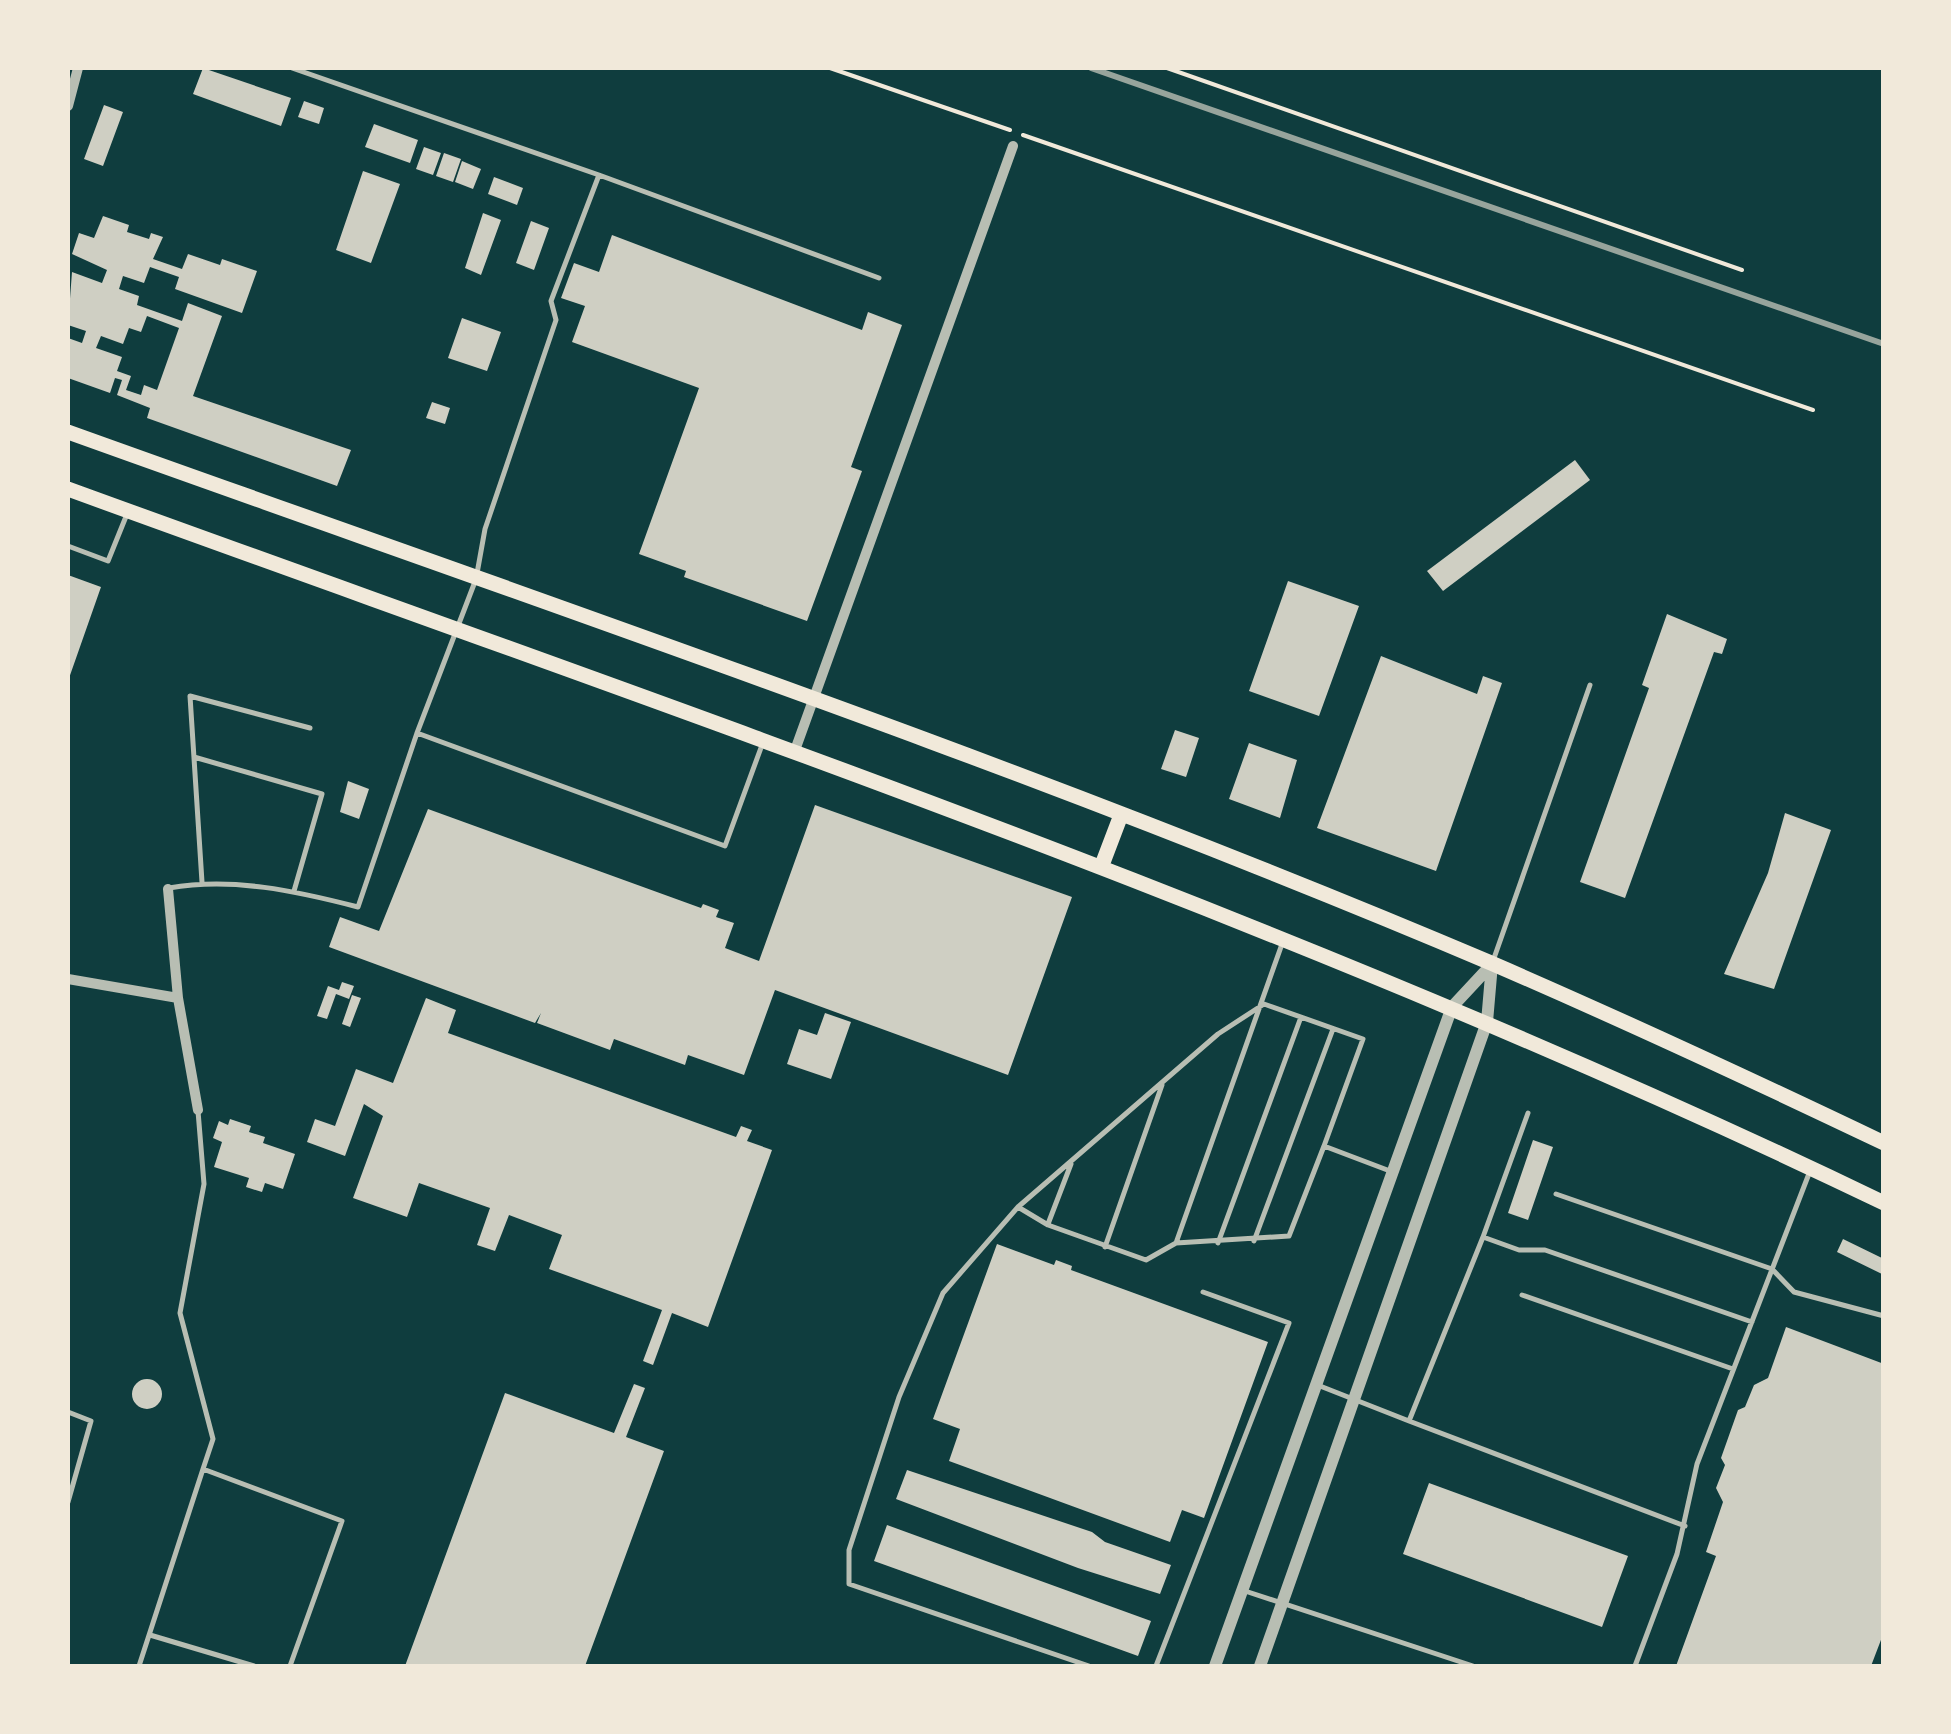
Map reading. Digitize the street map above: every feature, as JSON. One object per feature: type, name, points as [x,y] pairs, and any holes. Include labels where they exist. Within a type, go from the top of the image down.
[{"type":"main road","points":[[68,432],[1120,814],[1492,964],[1884,1143]]},
{"type":"main road","points":[[68,489],[1102,865],[1487,1022],[1884,1202]]},
{"type":"main road","points":[[1102,865],[1120,814]]},
{"type":"street","points":[[68,106],[74,74]]},
{"type":"street","points":[[794,752],[1013,146]]},
{"type":"street","points":[[168,888],[178,998],[198,1110]]},
{"type":"street","points":[[1215,1666],[1452,1007],[1492,964]]},
{"type":"street","points":[[1260,1666],[1487,1022],[1492,964]]},
{"type":"street","points":[[68,980],[178,998]]},
{"type":"lane","points":[[292,68],[879,278]]},
{"type":"lane","points":[[168,888],[202,882],[294,890],[358,908],[416,733],[476,579],[484,529],[556,320],[552,300],[598,175]]},
{"type":"lane","points":[[68,546],[108,561],[128,511]]},
{"type":"lane","points":[[1492,964],[1590,686]]},
{"type":"lane","points":[[202,882],[190,696],[310,728]]},
{"type":"lane","points":[[416,733],[725,846],[764,742]]},
{"type":"lane","points":[[194,757],[322,794],[294,890]]},
{"type":"lane","points":[[1176,1243],[1264,1004],[1284,937]]},
{"type":"lane","points":[[1018,1206],[1048,1225],[1146,1260],[1176,1243],[1289,1236],[1363,1039],[1264,1004]]},
{"type":"lane","points":[[1089,1666],[858,1590],[847,1578],[849,1550],[894,1414],[943,1293],[1018,1206],[1218,1034],[1264,1004]]},
{"type":"lane","points":[[1218,1243],[1302,1017]]},
{"type":"lane","points":[[1254,1241],[1333,1029]]},
{"type":"lane","points":[[1105,1247],[1163,1082]]},
{"type":"lane","points":[[139,1666],[213,1440],[180,1313],[204,1184],[198,1110]]},
{"type":"lane","points":[[1408,1421],[1528,1113]]},
{"type":"lane","points":[[1324,1146],[1390,1171]]},
{"type":"lane","points":[[1048,1225],[1072,1161]]},
{"type":"lane","points":[[1636,1666],[1685,1526],[1698,1464],[1811,1168]]},
{"type":"lane","points":[[1556,1194],[1772,1269],[1794,1292],[1884,1316]]},
{"type":"lane","points":[[1482,1237],[1519,1250],[1544,1250],[1752,1322]]},
{"type":"lane","points":[[1156,1666],[1288,1322],[1203,1292]]},
{"type":"lane","points":[[1522,1294],[1733,1369]]},
{"type":"lane","points":[[1317,1385],[1685,1526]]},
{"type":"lane","points":[[68,1412],[91,1421],[68,1502]]},
{"type":"lane","points":[[203,1470],[342,1522],[290,1666]]},
{"type":"lane","points":[[1242,1590],[1473,1666]]},
{"type":"lane","points":[[150,1635],[254,1666]]},
{"type":"path","points":[[830,68],[1812,410]]},
{"type":"path","points":[[1166,68],[1742,270]]},
{"type":"building","points":[[203,68],[291,98],[281,126],[193,94]]},
{"type":"building","points":[[304,101],[324,108],[319,124],[298,117]]},
{"type":"building","points":[[104,105],[123,112],[103,166],[84,159]]},
{"type":"building","points":[[374,124],[418,140],[410,163],[365,147]]},
{"type":"building","points":[[424,147],[441,153],[433,175],[416,169]]},
{"type":"building","points":[[444,153],[461,159],[453,182],[436,176]]},
{"type":"building","points":[[462,161],[481,169],[473,189],[455,182]]},
{"type":"building","points":[[363,171],[400,184],[371,263],[336,250]]},
{"type":"building","points":[[494,177],[523,188],[517,205],[488,194]]},
{"type":"building","points":[[483,213],[501,220],[481,275],[465,268]]},
{"type":"building","points":[[103,216],[129,225],[127,232],[149,239],[151,233],[163,237],[153,259],[182,269],[188,254],[220,265],[222,259],[257,271],[242,313],[175,289],[179,277],[150,267],[144,283],[123,276],[119,289],[139,296],[137,305],[182,321],[188,303],[222,316],[193,396],[351,450],[337,486],[147,418],[150,408],[117,395],[122,380],[115,378],[110,393],[68,378],[68,338],[82,343],[86,331],[68,325],[72,272],[102,283],[107,270],[72,254],[79,233],[94,238]],"holes":[[[147,316],[179,328],[157,390],[144,385],[141,395],[126,390],[131,376],[117,371],[122,357],[96,348],[101,336],[123,344],[129,328],[141,332]]]},
{"type":"building","points":[[531,221],[549,228],[534,270],[516,263]]},
{"type":"building","points":[[612,235],[862,330],[868,312],[902,325],[851,467],[862,471],[807,621],[684,577],[686,571],[639,554],[699,388],[572,342],[585,306],[561,298],[574,263],[599,272]]},
{"type":"building","points":[[462,318],[501,332],[487,371],[448,358]]},
{"type":"building","points":[[432,402],[450,408],[445,424],[426,418]]},
{"type":"building","points":[[1575,460],[1590,480],[1443,591],[1427,571]]},
{"type":"building","points":[[68,575],[101,587],[68,681]]},
{"type":"building","points":[[1288,581],[1359,606],[1319,716],[1249,691]]},
{"type":"building","points":[[1667,614],[1727,639],[1722,654],[1714,652],[1625,898],[1580,882],[1649,688],[1642,685]]},
{"type":"building","points":[[1381,656],[1477,694],[1483,676],[1502,683],[1436,871],[1317,828]]},
{"type":"building","points":[[1175,730],[1199,738],[1186,777],[1161,769]]},
{"type":"building","points":[[1249,743],[1297,760],[1280,818],[1229,799]]},
{"type":"building","points":[[348,781],[369,789],[359,819],[340,812]]},
{"type":"building","points":[[815,805],[1072,897],[1008,1075],[775,990],[744,1075],[688,1055],[685,1065],[614,1039],[610,1050],[537,1023],[541,1013],[535,1023],[329,947],[340,917],[379,931],[428,809],[701,908],[703,904],[719,910],[716,917],[734,923],[725,948],[759,961]]},
{"type":"building","points":[[1785,813],[1831,830],[1774,989],[1724,974],[1768,873]]},
{"type":"building","points":[[342,982],[354,986],[349,999],[336,994],[327,1019],[317,1016],[328,986],[339,990]]},
{"type":"building","points":[[352,995],[361,998],[350,1027],[342,1024]]},
{"type":"building","points":[[426,998],[456,1010],[448,1033],[736,1137],[741,1126],[752,1130],[747,1141],[772,1150],[708,1327],[672,1313],[653,1365],[643,1361],[662,1310],[549,1269],[562,1235],[509,1215],[495,1251],[477,1245],[490,1208],[419,1183],[407,1217],[353,1198],[383,1116],[364,1104],[345,1156],[307,1142],[315,1119],[335,1126],[356,1069],[393,1083]]},
{"type":"building","points":[[825,1013],[851,1022],[831,1079],[787,1064],[799,1029],[817,1035]]},
{"type":"building","points":[[230,1119],[251,1126],[249,1132],[265,1137],[263,1143],[295,1154],[283,1189],[265,1183],[262,1192],[246,1187],[249,1178],[214,1167],[222,1142],[213,1138],[219,1121],[228,1125]]},
{"type":"building","points":[[1533,1140],[1553,1147],[1528,1220],[1508,1213]]},
{"type":"building","points":[[1843,1239],[1884,1259],[1884,1275],[1837,1252]]},
{"type":"building","points":[[997,1244],[1054,1265],[1056,1260],[1072,1266],[1071,1270],[1268,1342],[1204,1518],[1182,1510],[1170,1542],[949,1461],[960,1429],[933,1419]]},
{"type":"building","points":[[1786,1327],[1884,1364],[1884,1632],[1871,1666],[1676,1666],[1716,1556],[1706,1552],[1723,1502],[1716,1488],[1725,1465],[1721,1458],[1738,1410],[1745,1407],[1754,1385],[1768,1378]]},
{"type":"building","points":[[147,1379],[158,1383],[162,1394],[158,1405],[147,1409],[136,1405],[132,1394],[136,1383]]},
{"type":"building","points":[[634,1384],[645,1388],[626,1437],[664,1451],[585,1666],[405,1666],[505,1393],[614,1433]]},
{"type":"building","points":[[907,1470],[1092,1532],[1105,1542],[1171,1565],[1160,1594],[1078,1568],[896,1499]]},
{"type":"building","points":[[1429,1483],[1628,1556],[1602,1627],[1403,1554]]},
{"type":"building","points":[[887,1525],[1151,1621],[1138,1656],[874,1561]]},
{"type":"railway","points":[[1091,68],[1884,344]]}]
